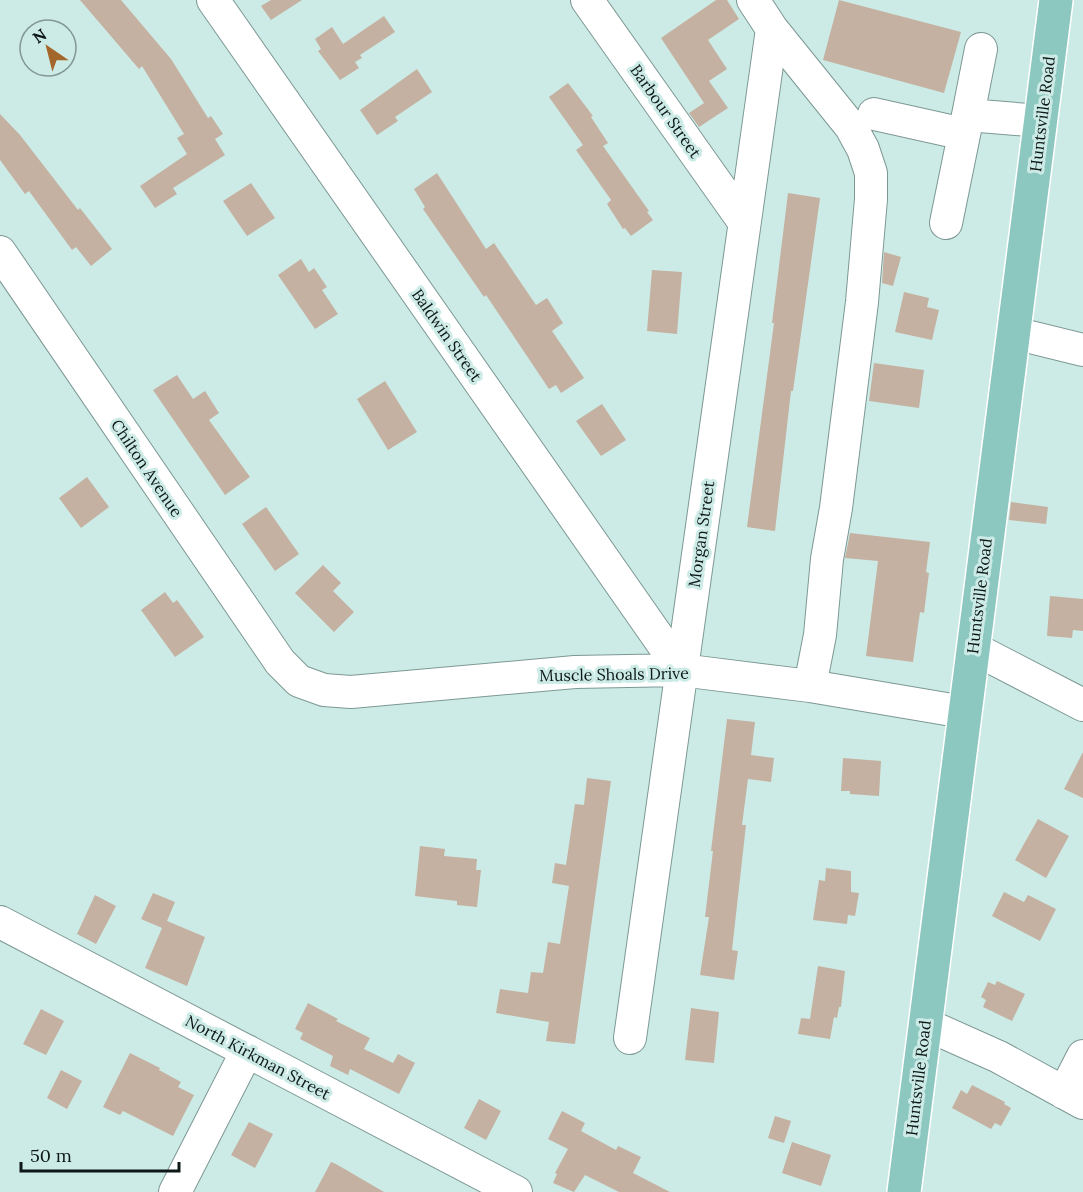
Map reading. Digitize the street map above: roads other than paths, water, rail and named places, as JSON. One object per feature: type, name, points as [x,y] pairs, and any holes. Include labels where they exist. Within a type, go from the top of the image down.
[{"type":"main road","name":"Huntsville Road","points":[[906,1191],[972,648],[1056,0]]},
{"type":"street","name":"Baldwin Street","points":[[213,0],[681,670]]},
{"type":"street","name":"Barbour Street","points":[[587,0],[744,222]]},
{"type":"street","points":[[753,0],[772,29],[851,126],[863,149],[871,174],[872,199],[862,302],[836,508],[827,559],[820,635],[810,686]]},
{"type":"street","name":"Morgan Street","points":[[630,1038],[772,29]]},
{"type":"street","points":[[946,223],[981,49]]},
{"type":"street","points":[[874,114],[966,124],[1041,121]]},
{"type":"street","name":"Chilton Avenue","points":[[0,252],[207,558],[280,662],[299,681]]},
{"type":"street","points":[[1014,333],[1083,350]]},
{"type":"street","points":[[972,648],[1083,705]]},
{"type":"street","name":"Muscle Shoals Drive","points":[[299,681],[324,690],[351,692],[575,672],[681,670],[810,686],[964,712]]},
{"type":"street","name":"North Kirkman Street","points":[[0,922],[516,1192]]},
{"type":"street","points":[[925,1024],[999,1057],[1073,1098],[1083,1056]]},
{"type":"street","points":[[175,1192],[247,1051]]}]
